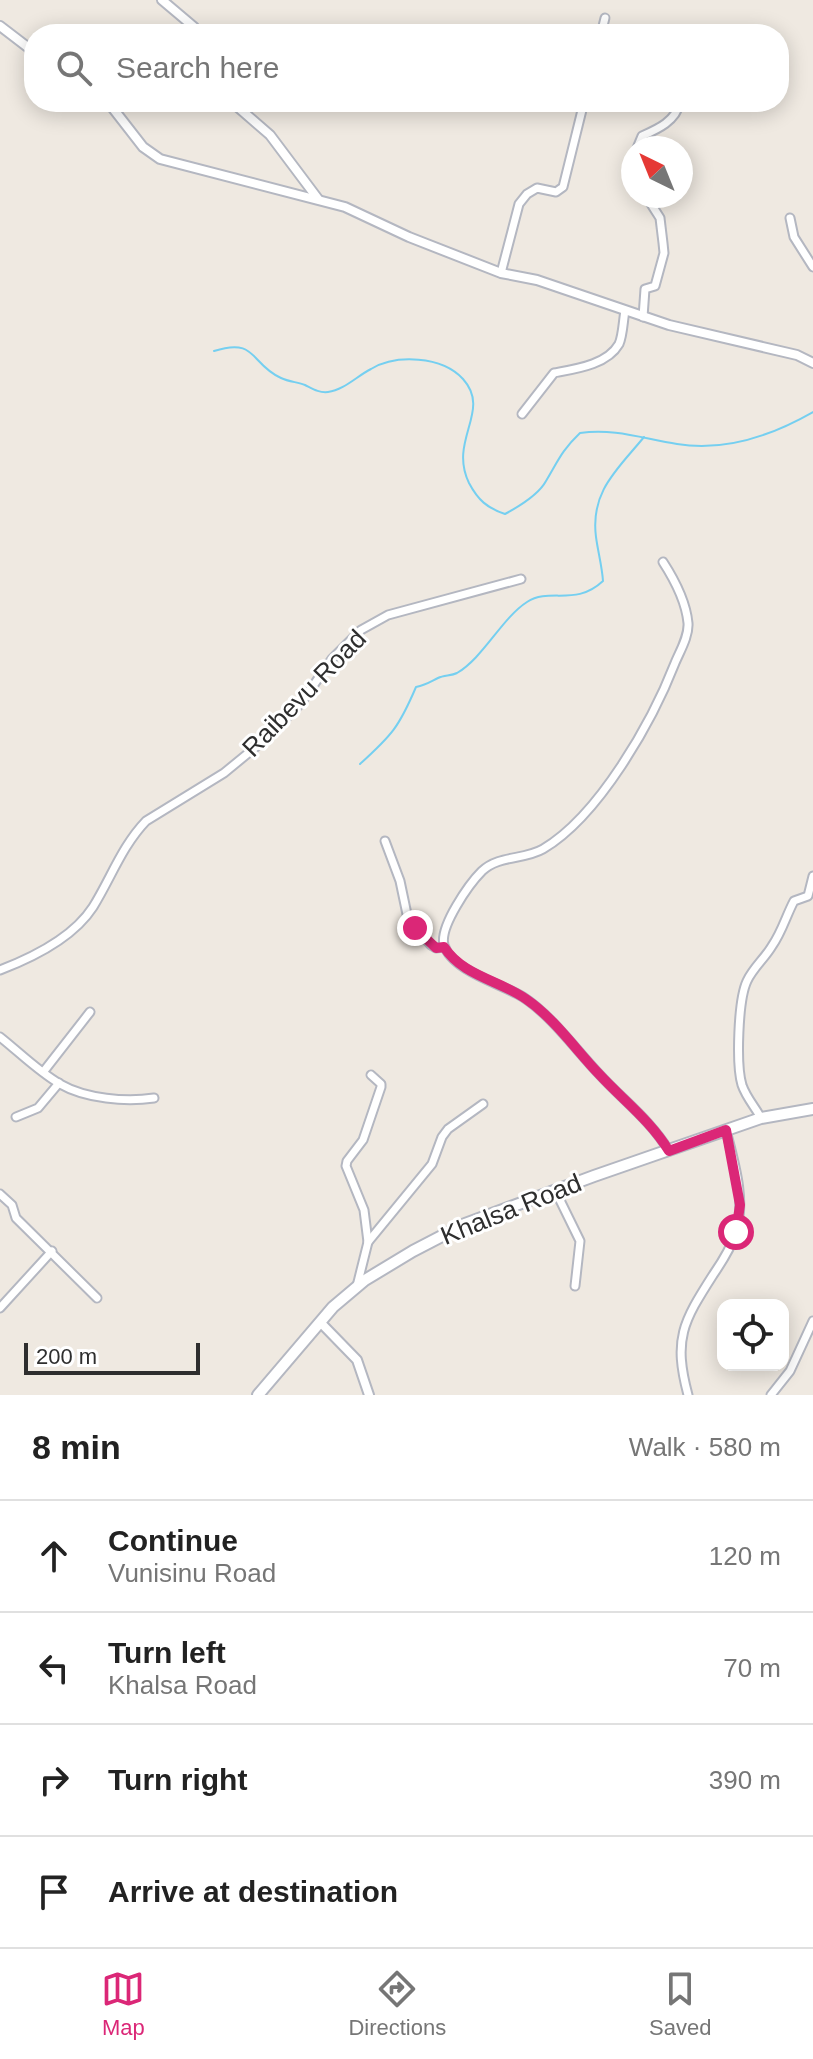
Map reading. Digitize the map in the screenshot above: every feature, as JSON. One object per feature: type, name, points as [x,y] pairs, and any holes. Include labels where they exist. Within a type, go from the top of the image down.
[{"type":"main road","name":"Khalsa Road","points":[[258,1395],[320,1322],[356,1288],[413,1251],[465,1224],[761,1118],[813,1109]]},
{"type":"street","points":[[162,0],[190,24]]},
{"type":"street","points":[[604,24],[605,18]]},
{"type":"street","points":[[0,26],[24,44]]},
{"type":"street","points":[[116,112],[143,147],[160,159],[345,207],[409,237],[501,273],[537,280],[643,317],[797,355],[813,363]]},
{"type":"street","points":[[244,112],[270,135],[318,199]]},
{"type":"street","points":[[501,273],[523,199],[537,188],[556,192],[563,187],[582,112]]},
{"type":"street","points":[[642,136],[657,130],[677,112]]},
{"type":"street","points":[[643,317],[645,289],[656,284],[664,253],[660,218],[654,208]]},
{"type":"street","points":[[790,218],[794,237],[813,267]]},
{"type":"street","points":[[522,414],[554,373],[581,368],[607,356],[619,343],[625,311]]},
{"type":"street","points":[[663,562],[675,584],[688,625],[678,657],[655,708],[619,769],[572,825],[544,849],[500,861],[479,874],[463,895],[446,927],[444,947],[471,972],[535,1006],[614,1091],[652,1125],[669,1151]]},
{"type":"street","name":"Raibevu Road","points":[[0,970],[53,944],[84,918],[128,842],[146,821],[224,773],[263,741],[301,703],[332,659],[361,630],[388,615],[521,579]]},
{"type":"street","points":[[385,841],[399,878],[408,919],[431,945],[444,947]]},
{"type":"street","points":[[761,1118],[741,1079],[739,1038],[744,989],[752,972],[783,928],[794,901],[808,896],[813,876]]},
{"type":"street","points":[[44,1071],[90,1012]]},
{"type":"street","points":[[0,1037],[59,1083],[78,1092],[135,1101],[154,1098]]},
{"type":"street","points":[[356,1288],[368,1242],[364,1210],[346,1166],[363,1140],[381,1087],[371,1075]]},
{"type":"street","points":[[16,1117],[38,1108],[59,1083]]},
{"type":"street","points":[[368,1242],[432,1164],[448,1129],[483,1104]]},
{"type":"street","points":[[688,1395],[681,1366],[683,1330],[689,1314],[727,1254],[736,1232],[740,1205],[726,1130]]},
{"type":"street","points":[[555,1190],[580,1241],[575,1286]]},
{"type":"street","points":[[0,1194],[12,1205],[16,1218],[97,1298]]},
{"type":"street","points":[[0,1308],[52,1251]]},
{"type":"street","points":[[771,1395],[790,1371],[813,1321]]},
{"type":"street","points":[[320,1322],[357,1360],[369,1395]]},
{"type":"waterway","points":[[214,351],[238,347],[252,354],[281,378],[325,392],[340,389],[371,369],[393,361],[431,362],[454,371],[471,391],[473,403],[463,453],[469,483],[484,503],[505,514],[538,491],[564,450],[580,433],[617,433],[677,444],[713,446],[764,435],[813,412]]},
{"type":"waterway","points":[[360,764],[394,730],[416,687],[455,674],[466,666],[527,602],[545,596],[583,593],[603,581],[596,537],[597,506],[608,482],[644,437]]},
{"type":"route","points":[[415,928],[436,948],[444,947],[471,972],[527,999],[535,1006],[614,1091],[652,1125],[669,1151],[726,1130],[740,1205],[736,1232]]}]
